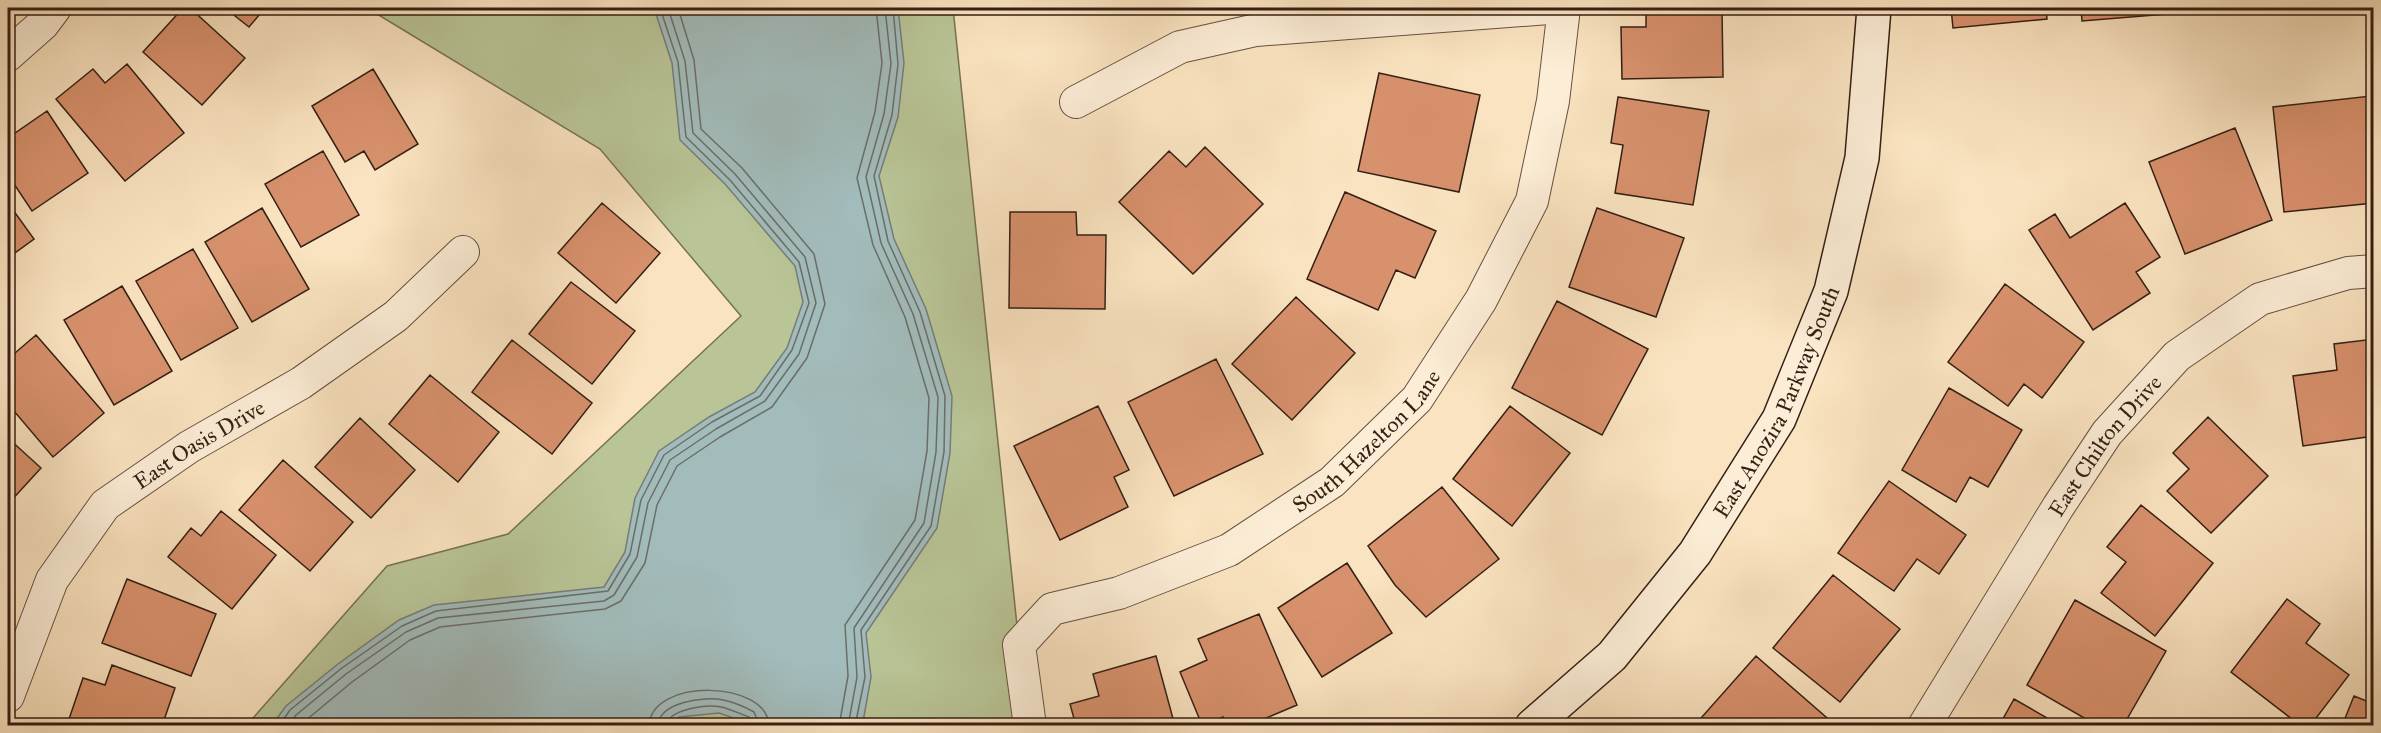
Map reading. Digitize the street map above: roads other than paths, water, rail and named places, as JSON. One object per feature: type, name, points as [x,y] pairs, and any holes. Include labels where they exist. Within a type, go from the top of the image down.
[{"type":"street","points":[[8,55],[43,24],[55,8]]},
{"type":"street","points":[[1076,102],[1180,47],[1256,30],[1549,8]]},
{"type":"street","name":"South Hazelton Lane","points":[[1030,726],[1019,645],[1052,609],[1119,594],[1229,550],[1332,482],[1417,399],[1481,300],[1532,201],[1553,100],[1564,8]]},
{"type":"street","name":"East Anozira Parkway South","points":[[1532,726],[1612,656],[1695,553],[1779,419],[1831,291],[1862,158],[1874,8]]},
{"type":"street","name":"East Oasis Drive","points":[[9,683],[52,580],[105,505],[189,447],[301,383],[396,316],[463,252]]},
{"type":"street","name":"East Chilton Drive","points":[[1924,726],[2058,507],[2107,433],[2177,357],[2260,299],[2348,273],[2373,271]]},
{"type":"water","points":[[654,8],[898,8],[904,63],[898,117],[879,176],[894,239],[926,309],[952,396],[950,453],[937,528],[866,633],[871,677],[863,722],[858,726],[754,725],[719,713],[679,717],[669,726],[272,725],[286,706],[338,664],[399,620],[434,605],[604,587],[625,552],[635,498],[659,451],[709,417],[755,392],[787,348],[803,302],[795,266],[725,184],[680,140],[672,63]]}]
